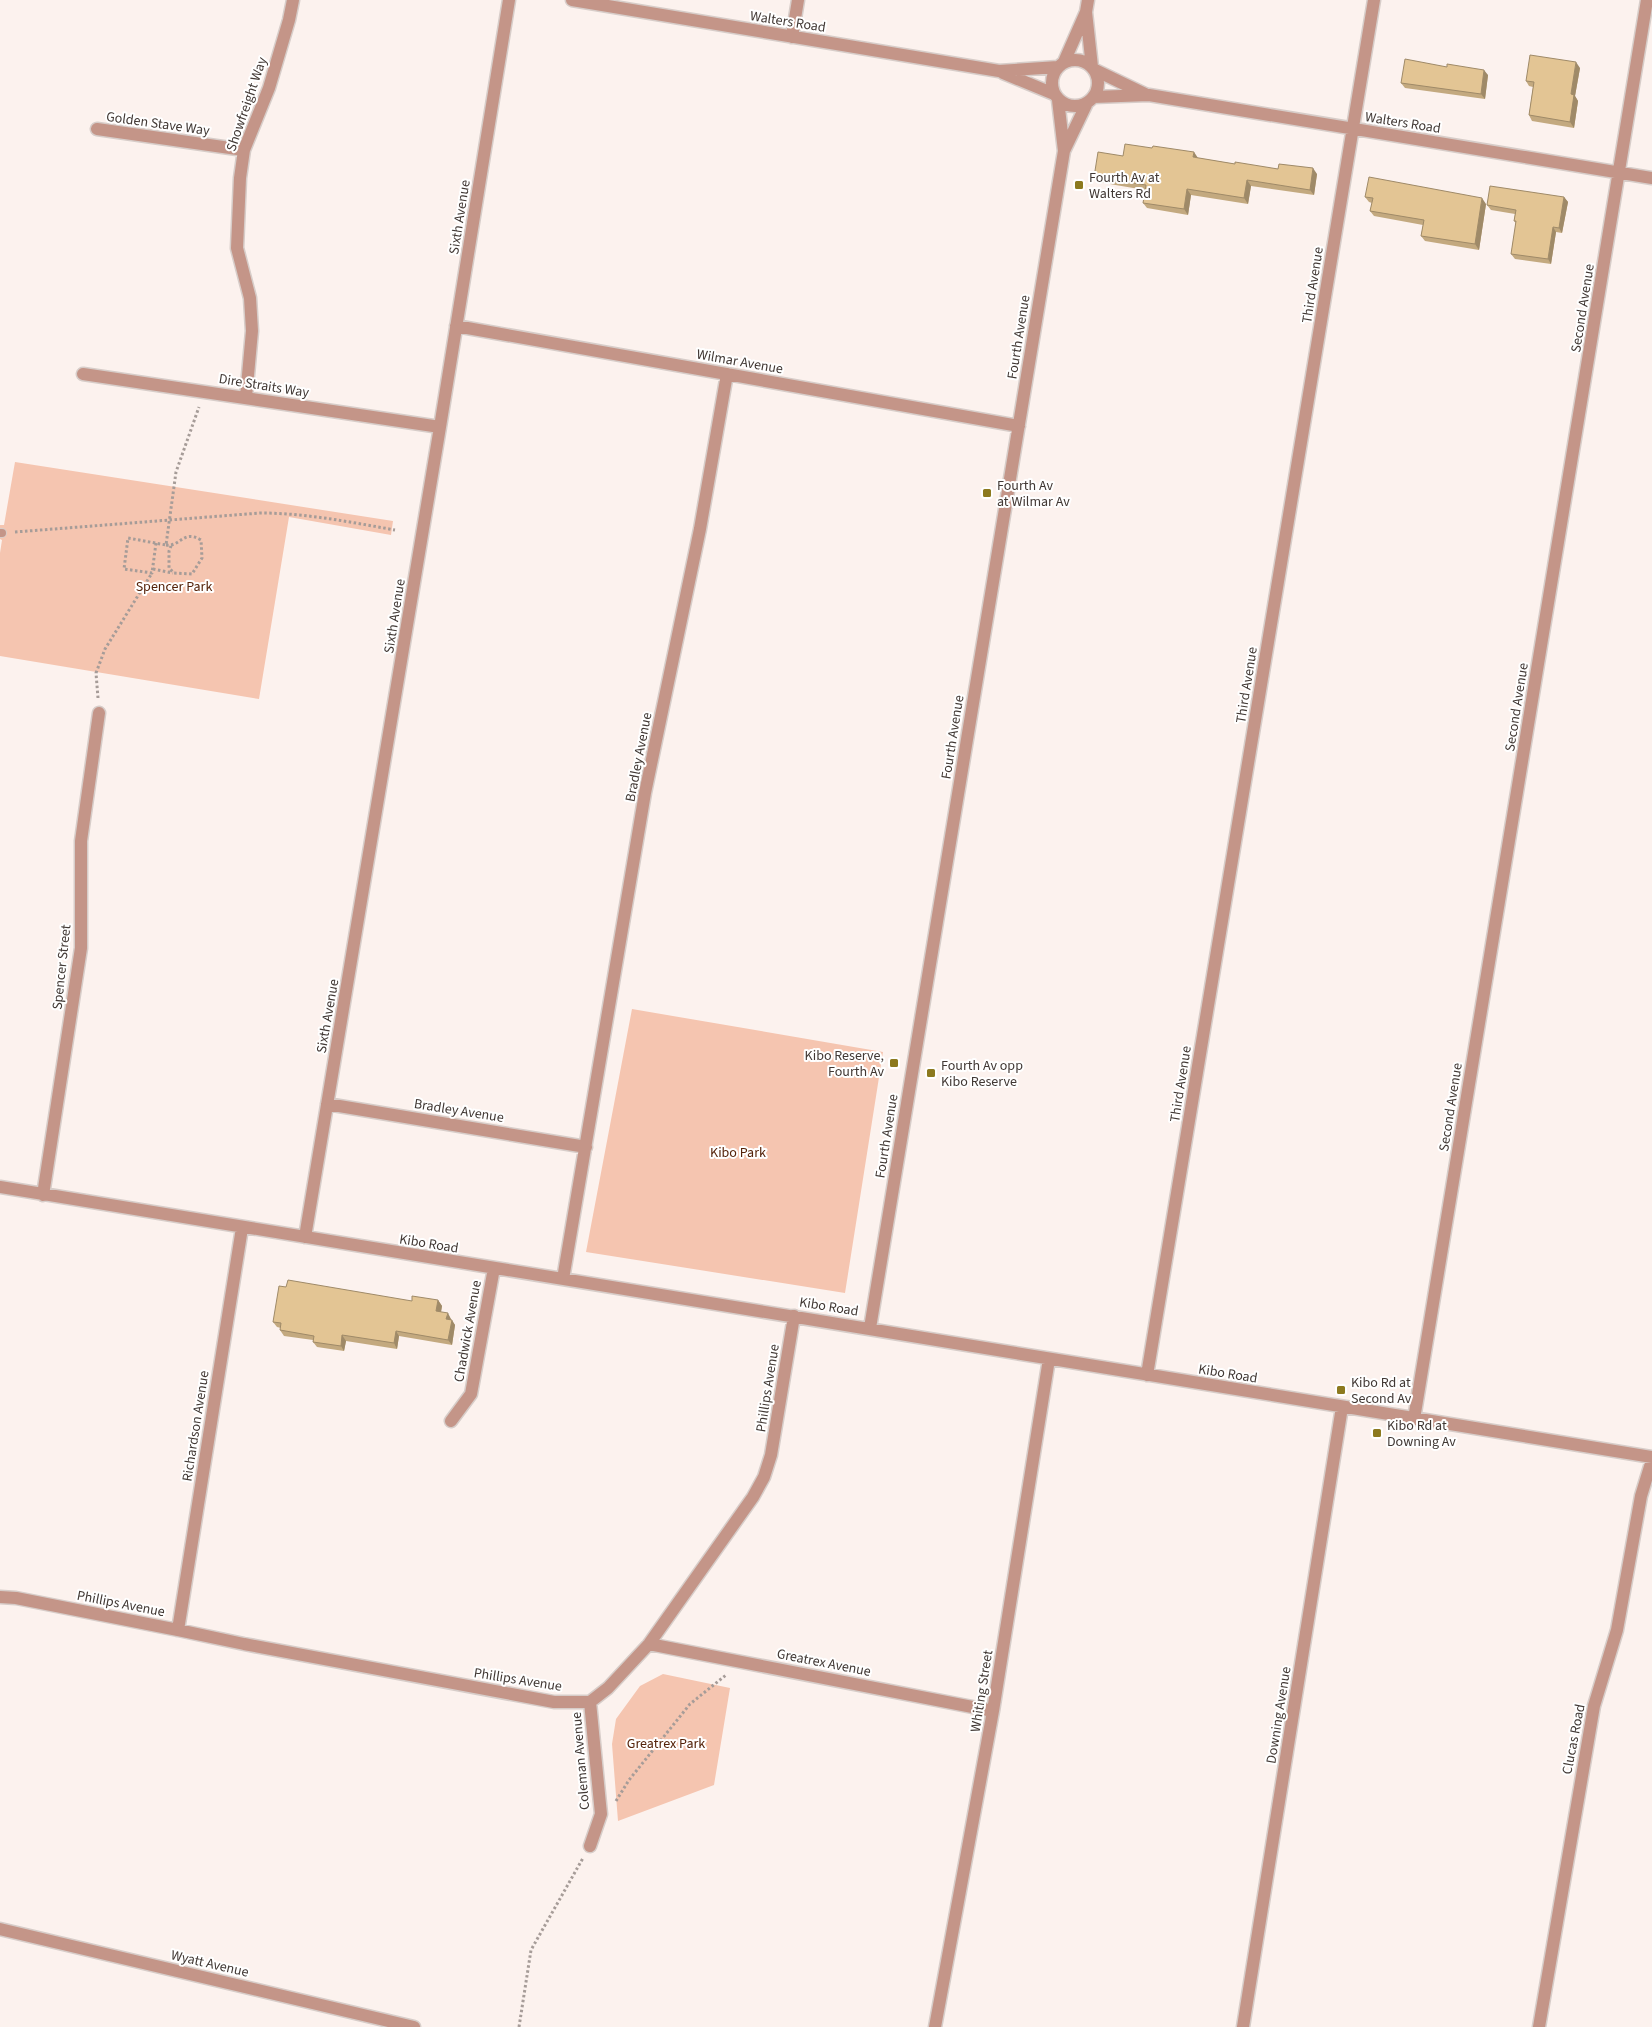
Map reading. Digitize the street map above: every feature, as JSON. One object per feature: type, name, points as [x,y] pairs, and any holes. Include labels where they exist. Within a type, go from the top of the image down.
[{"type":"street","name":"Showfreight Way","points":[[246,397],[252,331],[250,298],[237,248],[239,185],[244,150],[269,88],[293,0]]},
{"type":"street","name":"Sixth Avenue","points":[[305,1237],[509,0]]},
{"type":"street","name":"Walters Road","points":[[572,0],[999,71],[1056,97]]},
{"type":"street","points":[[792,37],[798,0]]},
{"type":"street","name":"Third Avenue","points":[[1147,1375],[1374,0]]},
{"type":"street","name":"Second Avenue","points":[[1414,1419],[1647,0]]},
{"type":"street","points":[[1087,6],[1093,69],[1098,84],[1090,100],[1080,106],[1072,106],[1056,97],[1051,80],[1061,64],[1087,6]]},
{"type":"street","points":[[1061,64],[1079,60],[1093,69]]},
{"type":"street","name":"Walters Road","points":[[999,71],[1061,64]]},
{"type":"street","name":"Walters Road","points":[[1093,69],[1149,95]]},
{"type":"street","name":"Walters Road","points":[[1090,100],[1149,95],[1652,178]]},
{"type":"street","name":"Fourth Avenue","points":[[1056,97],[1064,151]]},
{"type":"street","name":"Fourth Avenue","points":[[870,1328],[1064,151],[1090,100]]},
{"type":"street","name":"Golden Stave Way","points":[[97,129],[244,150]]},
{"type":"street","name":"Wilmar Avenue","points":[[456,326],[1018,426]]},
{"type":"street","name":"Dire Straits Way","points":[[83,374],[440,427]]},
{"type":"street","name":"Bradley Avenue","points":[[563,1279],[645,793],[706,501],[727,374]]},
{"type":"street","name":"Spencer Street","points":[[43,1195],[81,948],[81,841],[99,713]]},
{"type":"street","name":"Bradley Avenue","points":[[327,1104],[586,1147]]},
{"type":"street","name":"Kibo Road","points":[[0,1187],[242,1228],[870,1328],[1652,1458]]},
{"type":"street","name":"Richardson Avenue","points":[[178,1630],[242,1228]]},
{"type":"street","name":"Chadwick Avenue","points":[[451,1421],[471,1394],[494,1268]]},
{"type":"street","name":"Phillips Avenue","points":[[0,1597],[16,1598],[244,1644],[554,1702],[590,1702],[608,1688],[649,1644],[753,1498],[764,1477],[771,1455],[794,1316]]},
{"type":"street","name":"Whiting Street","points":[[934,2027],[993,1711],[1049,1359]]},
{"type":"street","name":"Downing Avenue","points":[[1243,2027],[1342,1407]]},
{"type":"street","name":"Clucas Road","points":[[1539,2027],[1591,1725],[1603,1674],[1617,1630],[1641,1496],[1652,1458]]},
{"type":"street","name":"Greatrex Avenue","points":[[649,1644],[993,1711]]},
{"type":"street","name":"Coleman Avenue","points":[[590,1702],[601,1814],[590,1846]]},
{"type":"street","name":"Wyatt Avenue","points":[[0,1929],[414,2027]]},
{"type":"path","points":[[166,545],[176,472],[204,391]]},
{"type":"path","points":[[1,533],[260,513],[285,513],[394,530]]},
{"type":"path","points":[[171,546],[128,538],[124,569],[174,573],[192,574],[202,558],[201,540],[195,536],[186,537],[171,546],[169,551],[169,568],[174,573]]},
{"type":"path","points":[[99,713],[96,673],[105,649],[152,571],[156,542]]},
{"type":"green space","name":"Spencer Park","points":[[15,462],[393,521],[391,535],[289,517],[259,699],[0,656],[0,553],[2,540],[0,539],[0,525],[4,525]]},
{"type":"green space","name":"Kibo Park","points":[[632,1009],[883,1052],[845,1293],[586,1252]]},
{"type":"green space","name":"Greatrex Park","points":[[663,1674],[730,1688],[714,1785],[618,1821],[612,1744],[616,1719],[640,1686]]},
{"type":"building","points":[[1530,55],[1576,62],[1571,94],[1574,95],[1570,122],[1529,115],[1534,82],[1526,81]]},
{"type":"building","points":[[1405,59],[1447,67],[1447,64],[1484,70],[1481,94],[1401,83]]},
{"type":"building","points":[[1125,144],[1194,152],[1193,157],[1235,164],[1235,162],[1278,169],[1279,164],[1313,168],[1310,190],[1247,180],[1244,198],[1187,189],[1184,209],[1143,203],[1146,185],[1094,177],[1098,152],[1123,156]]},
{"type":"building","points":[[1369,177],[1482,198],[1475,244],[1421,236],[1424,220],[1370,211],[1373,198],[1365,197]]},
{"type":"building","points":[[1490,186],[1564,197],[1559,228],[1553,227],[1548,259],[1511,254],[1516,210],[1487,205]]},
{"type":"building","points":[[288,1280],[412,1301],[412,1296],[438,1300],[436,1311],[448,1313],[446,1319],[452,1320],[448,1340],[396,1331],[394,1343],[342,1335],[341,1346],[313,1342],[314,1336],[280,1330],[281,1323],[273,1322],[279,1286],[286,1287]]},
{"type":"place","name":"Fourth Av at Walters Rd","points":[[1079,185]]},
{"type":"place","name":"Fourth Av at Wilmar Av","points":[[987,493]]},
{"type":"place","name":"Kibo Reserve, Fourth Av","points":[[894,1063]]},
{"type":"place","name":"Fourth Av opp Kibo Reserve","points":[[931,1073]]},
{"type":"place","name":"Kibo Rd at Second Av","points":[[1341,1390]]},
{"type":"place","name":"Kibo Rd at Downing Av","points":[[1377,1433]]}]
